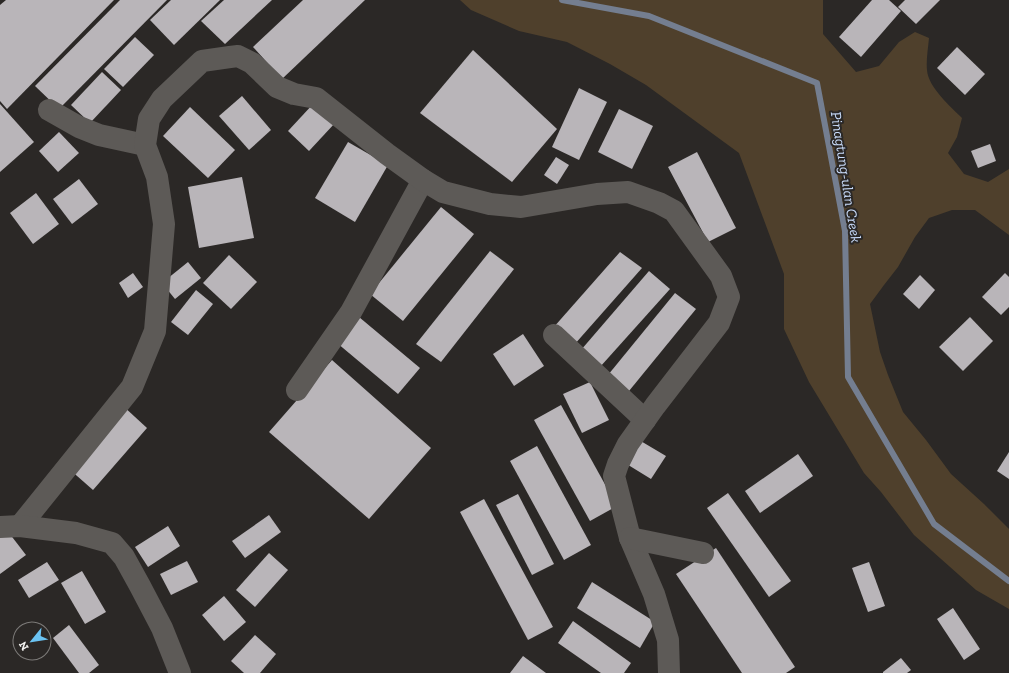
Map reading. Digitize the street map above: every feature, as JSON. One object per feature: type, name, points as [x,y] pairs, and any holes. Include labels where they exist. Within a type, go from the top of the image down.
[{"type":"street","points":[[10,527],[132,387],[156,331],[164,224],[157,177],[145,145],[149,119],[162,99],[202,61],[238,56],[252,63],[277,87],[294,94],[316,98],[387,154],[423,180],[443,192],[490,204],[521,207],[597,194],[628,192],[659,203],[674,211],[721,276],[729,297],[719,323],[654,406],[628,444],[614,476],[630,538],[654,594],[668,640],[669,673]]},
{"type":"street","points":[[50,110],[79,127],[99,135],[145,145]]},
{"type":"street","points":[[297,390],[351,312],[423,180]]},
{"type":"street","points":[[554,335],[645,420]]},
{"type":"street","points":[[10,527],[76,533],[112,543],[124,557],[162,628],[180,673]]},
{"type":"street","points":[[630,538],[703,553]]},
{"type":"shaded area","points":[[460,0],[823,0],[823,34],[856,72],[879,66],[899,42],[915,32],[929,38],[927,62],[928,76],[936,90],[962,118],[957,137],[948,153],[964,174],[988,182],[1009,169],[1009,235],[975,210],[952,210],[929,218],[915,237],[898,267],[870,304],[880,352],[903,412],[951,474],[1009,529],[1009,609],[976,590],[914,535],[881,492],[864,473],[809,382],[784,329],[784,274],[739,153],[646,85],[610,64],[567,42],[519,31],[471,10]]},
{"type":"building","points":[[6,0],[114,0],[7,109],[0,101],[0,5]]},
{"type":"building","points":[[120,0],[167,0],[59,109],[35,86]]},
{"type":"building","points":[[171,0],[220,0],[174,45],[150,20]]},
{"type":"building","points":[[224,0],[272,0],[225,44],[201,21]]},
{"type":"building","points":[[303,0],[365,0],[282,79],[253,47]]},
{"type":"building","points":[[872,0],[889,0],[901,11],[861,57],[839,37]]},
{"type":"building","points":[[905,0],[940,0],[916,24],[898,7]]},
{"type":"building","points":[[135,37],[154,55],[123,87],[104,69]]},
{"type":"building","points":[[957,47],[985,74],[965,95],[937,68]]},
{"type":"building","points":[[473,50],[557,129],[512,182],[420,113]]},
{"type":"building","points":[[102,72],[121,90],[90,123],[71,105]]},
{"type":"building","points":[[579,88],[607,102],[579,160],[552,147]]},
{"type":"building","points":[[242,96],[271,130],[249,150],[219,116]]},
{"type":"building","points":[[314,103],[335,123],[309,151],[288,131]]},
{"type":"building","points":[[0,104],[34,142],[0,172]]},
{"type":"building","points":[[190,107],[235,150],[208,178],[163,136]]},
{"type":"building","points":[[619,109],[653,126],[632,169],[598,152]]},
{"type":"building","points":[[59,132],[79,153],[58,172],[39,151]]},
{"type":"building","points":[[348,142],[388,165],[355,222],[315,198]]},
{"type":"building","points":[[990,144],[996,161],[978,168],[971,151]]},
{"type":"building","points":[[697,152],[736,228],[708,242],[668,167]]},
{"type":"building","points":[[556,157],[569,165],[557,184],[544,175]]},
{"type":"building","points":[[242,177],[254,238],[199,248],[188,187]]},
{"type":"building","points":[[79,179],[98,204],[72,224],[53,199]]},
{"type":"building","points":[[36,193],[59,224],[33,244],[10,213]]},
{"type":"building","points":[[441,207],[474,234],[403,321],[370,294]]},
{"type":"building","points":[[490,251],[514,269],[441,362],[416,344]]},
{"type":"building","points":[[620,252],[642,268],[574,345],[553,328]]},
{"type":"building","points":[[229,255],[257,282],[231,309],[203,283]]},
{"type":"building","points":[[188,262],[201,278],[175,299],[162,283]]},
{"type":"building","points":[[649,271],[670,289],[600,367],[581,350]]},
{"type":"building","points":[[133,273],[143,287],[128,298],[119,283]]},
{"type":"building","points":[[1005,273],[1009,277],[1009,307],[1001,315],[982,297]]},
{"type":"building","points":[[920,275],[935,290],[919,309],[903,294]]},
{"type":"building","points":[[196,290],[213,304],[188,335],[171,322]]},
{"type":"building","points":[[675,293],[696,309],[629,391],[608,375]]},
{"type":"building","points":[[359,317],[420,368],[398,394],[337,343]]},
{"type":"building","points":[[970,317],[993,341],[963,371],[939,347]]},
{"type":"building","points":[[523,334],[544,366],[514,386],[493,354]]},
{"type":"building","points":[[332,360],[431,448],[369,519],[269,432]]},
{"type":"building","points":[[590,382],[609,420],[582,433],[563,394]]},
{"type":"building","points":[[122,405],[147,428],[93,490],[68,468]]},
{"type":"building","points":[[561,405],[617,506],[590,521],[534,420]]},
{"type":"building","points":[[639,440],[666,456],[651,479],[625,463]]},
{"type":"building","points":[[537,446],[591,545],[564,560],[510,461]]},
{"type":"building","points":[[1009,452],[1009,479],[997,471]]},
{"type":"building","points":[[798,454],[813,476],[760,513],[745,491]]},
{"type":"building","points":[[728,493],[791,581],[769,597],[707,508]]},
{"type":"building","points":[[518,494],[554,564],[532,575],[496,505]]},
{"type":"building","points":[[484,499],[553,627],[528,640],[460,512]]},
{"type":"building","points":[[269,515],[281,532],[245,558],[232,541]]},
{"type":"building","points":[[168,526],[180,546],[148,567],[135,547]]},
{"type":"building","points":[[6,529],[26,555],[0,574],[0,533]]},
{"type":"building","points":[[716,548],[795,667],[786,673],[742,673],[676,574]]},
{"type":"building","points":[[269,553],[288,570],[255,607],[236,590]]},
{"type":"building","points":[[187,561],[198,582],[171,595],[160,574]]},
{"type":"building","points":[[47,562],[59,580],[29,598],[18,580]]},
{"type":"building","points":[[869,562],[885,606],[868,612],[852,568]]},
{"type":"building","points":[[82,571],[106,612],[85,624],[61,583]]},
{"type":"building","points":[[592,582],[655,622],[640,648],[577,608]]},
{"type":"building","points":[[224,596],[246,622],[224,641],[202,615]]},
{"type":"building","points":[[953,608],[980,649],[964,660],[937,619]]},
{"type":"building","points":[[573,621],[631,663],[624,673],[601,673],[558,643]]},
{"type":"building","points":[[69,625],[99,665],[89,673],[79,673],[53,638]]},
{"type":"building","points":[[255,635],[276,654],[260,673],[244,673],[231,661]]},
{"type":"building","points":[[523,656],[546,673],[510,673]]},
{"type":"building","points":[[901,658],[911,670],[907,673],[883,673],[883,672]]},
{"type":"waterway","name":"Pinagtung-ulan Creek","points":[[562,0],[649,16],[817,83],[845,231],[848,377],[934,524],[1009,581]]}]
